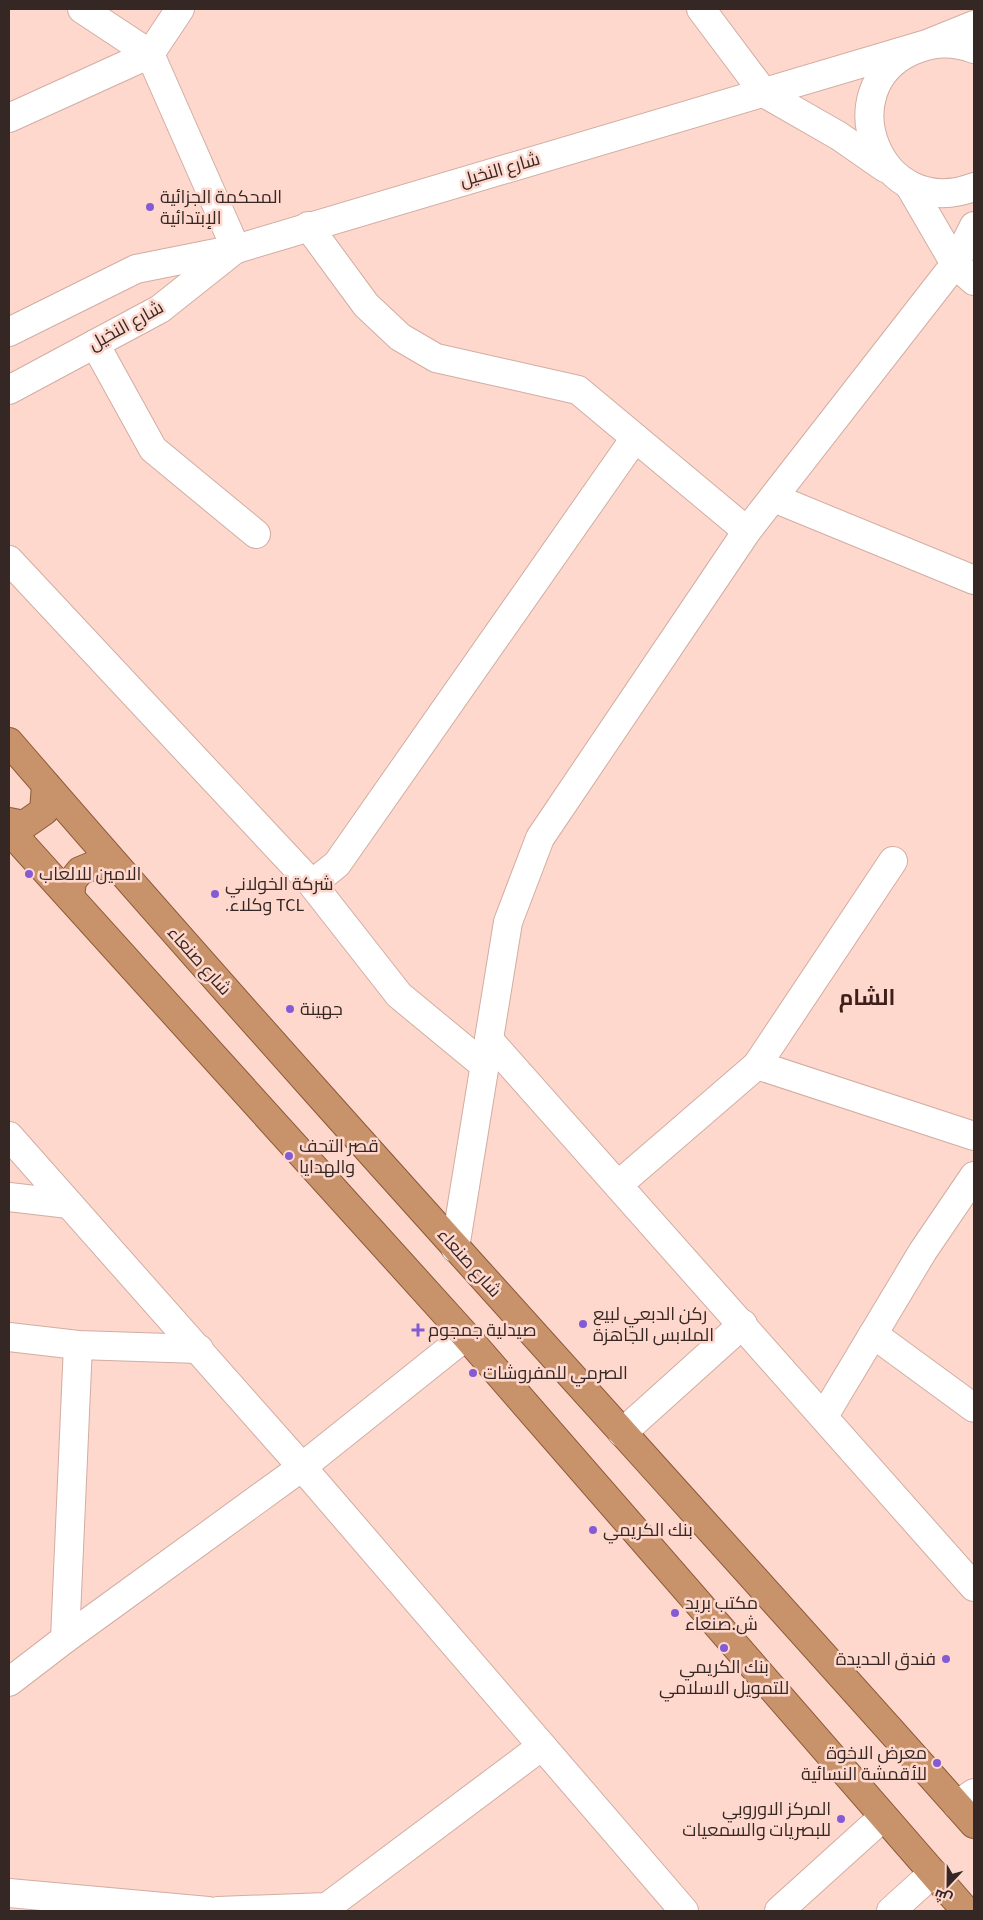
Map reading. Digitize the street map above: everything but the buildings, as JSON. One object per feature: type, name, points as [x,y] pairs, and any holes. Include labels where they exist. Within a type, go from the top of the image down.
[{"type":"highway","name":"شارع صنعاء","points":[[9,742],[117,868],[455,1248],[622,1433],[969,1807]]},
{"type":"highway","points":[[9,822],[24,825],[44,811],[46,785]]},
{"type":"highway","points":[[9,830],[466,1336],[966,1911]]},
{"type":"highway","points":[[70,897],[72,880],[80,871],[97,864],[117,868]]},
{"type":"street","points":[[82,9],[150,54],[236,249]]},
{"type":"street","points":[[9,118],[150,54],[180,9]]},
{"type":"street","points":[[701,9],[764,93],[838,136],[902,180],[934,193],[960,192],[974,186]]},
{"type":"street","points":[[965,273],[902,180],[877,153],[870,127],[871,100],[882,75],[889,68],[902,56],[974,25]]},
{"type":"street","points":[[927,44],[950,43],[974,49]]},
{"type":"street","name":"شارع النخيل","points":[[9,332],[136,269],[236,249],[308,226],[927,44]]},
{"type":"street","points":[[308,226],[366,305],[400,337],[436,358],[578,390],[747,531]]},
{"type":"street","points":[[455,1248],[508,922],[540,838],[747,531],[965,273],[974,226]]},
{"type":"street","name":"شارع النخيل","points":[[9,390],[160,309],[236,249]]},
{"type":"street","points":[[95,344],[153,449],[256,534]]},
{"type":"street","points":[[312,884],[336,864],[635,438]]},
{"type":"street","points":[[774,498],[974,580]]},
{"type":"street","points":[[9,560],[312,884],[398,995],[487,1053],[618,1185],[974,1587]]},
{"type":"street","points":[[618,1185],[757,1065],[893,861]]},
{"type":"street","points":[[757,1065],[974,1136]]},
{"type":"street","points":[[9,1136],[302,1467],[684,1911]]},
{"type":"street","points":[[824,1416],[923,1251],[974,1176]]},
{"type":"street","points":[[9,1196],[69,1204]]},
{"type":"street","points":[[622,1433],[743,1324]]},
{"type":"street","points":[[873,1334],[974,1408]]},
{"type":"street","points":[[9,1682],[65,1639],[302,1467],[466,1336]]},
{"type":"street","points":[[9,1337],[78,1345],[199,1349]]},
{"type":"street","points":[[65,1639],[78,1345]]},
{"type":"street","points":[[218,1911],[327,1908],[542,1746]]},
{"type":"street","points":[[779,1911],[883,1817]]},
{"type":"street","points":[[891,1911],[933,1873]]},
{"type":"street","points":[[9,1893],[208,1911]]},
{"type":"place","name":"المحكمة الجزائية الإبتدائية","points":[[150,207]]},
{"type":"place","name":"الامين للالعاب","points":[[29,874]]},
{"type":"place","name":"شركة الخولاني .وكلاء TCL","points":[[215,894]]},
{"type":"place","name":"جهينة","points":[[290,1009]]},
{"type":"place","name":"قصر التحف والهدايا","points":[[289,1156]]},
{"type":"place","name":"ركن الدبعي لبيع الملابس الجاهزة","points":[[583,1324]]},
{"type":"place","name":"صيدلية جمجوم","points":[[418,1330]]},
{"type":"place","name":"الصرمي للمفروشات","points":[[473,1373]]},
{"type":"place","name":"بنك الكريمي","points":[[593,1530]]},
{"type":"place","name":"مكتب بريد ش.صنعاء","points":[[675,1613]]},
{"type":"place","name":"بنك الكريمي للتمويل الاسلامي","points":[[724,1648]]},
{"type":"place","name":"فندق الحديدة","points":[[946,1659]]},
{"type":"place","name":"معرض الاخوة للأقمشة النسائية","points":[[937,1763]]},
{"type":"place","name":"المركز الاوروبي للبصريات والسمعيات","points":[[841,1819]]},
{"type":"district","name":"الشام","points":[[867,998]]}]
